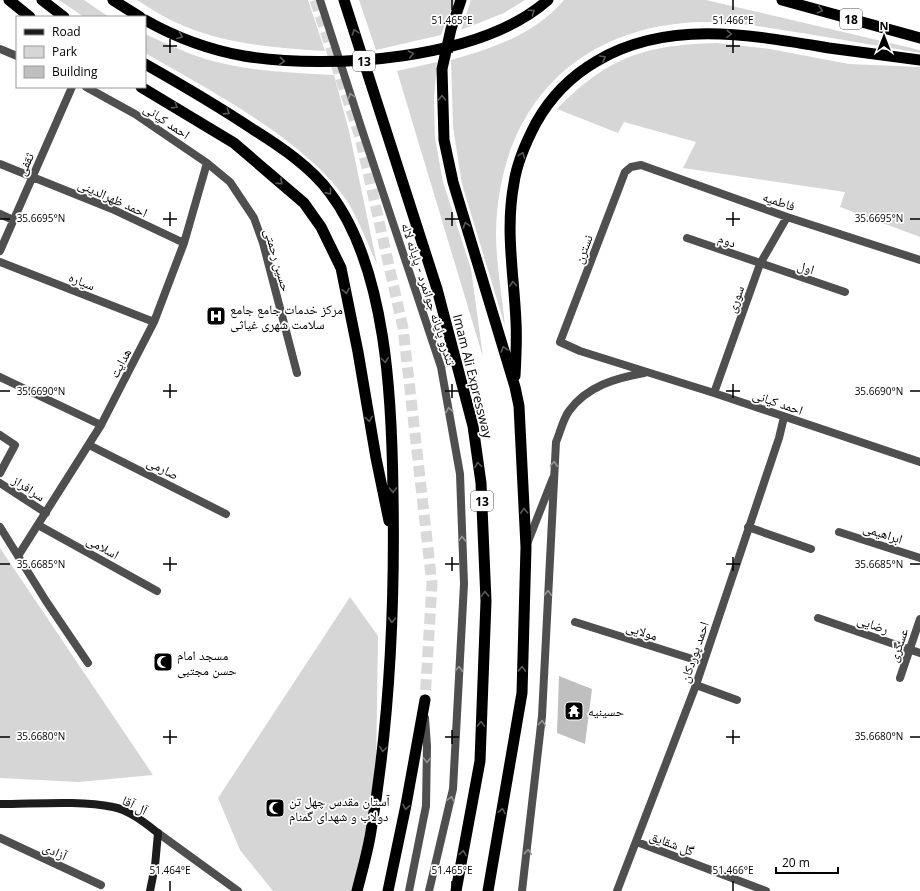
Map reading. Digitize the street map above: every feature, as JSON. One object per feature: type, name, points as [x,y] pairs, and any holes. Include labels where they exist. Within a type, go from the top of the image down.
[{"type":"highway","points":[[9,0],[29,16]]},
{"type":"highway","points":[[42,0],[63,16]]},
{"type":"highway","points":[[113,0],[138,16]]},
{"type":"highway","name":"Imam Ali Expressway","points":[[344,0],[437,289],[473,426],[481,483],[486,601],[480,761],[456,891]]},
{"type":"highway","points":[[461,0],[451,29],[442,69],[444,140],[453,182],[515,387],[518,406],[526,547],[522,693],[488,891]]},
{"type":"highway","points":[[146,21],[162,30],[206,46],[243,56],[283,61],[322,62],[392,57],[478,38],[515,23],[548,0]]},
{"type":"highway","name":"18","points":[[782,0],[920,38]]},
{"type":"highway","points":[[515,387],[517,322],[510,254],[510,219],[514,182],[528,139],[542,113],[557,91],[583,69],[608,55],[634,44],[659,38],[686,35],[752,36],[920,60]]},
{"type":"highway","points":[[146,65],[214,103],[278,145],[329,191],[356,237],[370,281],[380,322],[392,420],[394,546],[387,722],[371,834],[357,891]]},
{"type":"highway","points":[[143,88],[234,143],[304,203],[321,227],[341,268],[358,352],[376,458],[394,546]]},
{"type":"highway","points":[[388,891],[406,805],[424,703]]},
{"type":"main road","name":"آل آقا","points":[[0,804],[78,804],[114,807],[141,820],[158,833]]},
{"type":"main road","points":[[150,891],[155,866],[158,833]]},
{"type":"street","name":"تندرو پایانه جوانمرد - پایانه لاله","points":[[320,0],[362,133],[441,367],[460,474],[464,584],[453,789],[429,891]]},
{"type":"street","points":[[0,49],[16,56]]},
{"type":"street","name":"ثقفی","points":[[0,251],[72,88]]},
{"type":"street","name":"احمد کیانی","points":[[88,88],[135,114],[206,163],[230,182]]},
{"type":"street","name":"هدایت","points":[[18,556],[101,425],[154,322],[184,243],[206,163]]},
{"type":"street","name":"احمد ظهرالدینی","points":[[0,164],[112,209],[184,243]]},
{"type":"street","name":"فاطمیه","points":[[631,166],[641,165],[787,217],[920,260]]},
{"type":"street","name":"نسترن","points":[[560,342],[625,172],[631,166]]},
{"type":"street","name":"حسین رحمتی","points":[[230,182],[254,218],[263,244],[297,373]]},
{"type":"street","points":[[0,214],[13,220]]},
{"type":"street","name":"سوری","points":[[714,393],[760,264],[787,217]]},
{"type":"street","name":"دوم","points":[[687,238],[760,264]]},
{"type":"street","name":"سیاره","points":[[0,262],[154,322]]},
{"type":"street","name":"اول","points":[[760,264],[845,292]]},
{"type":"street","name":"احمد کیانی","points":[[560,342],[580,351],[714,393],[920,462]]},
{"type":"street","points":[[522,891],[542,716],[556,442],[568,411],[591,390],[618,378],[645,372]]},
{"type":"street","points":[[0,377],[101,425]]},
{"type":"street","name":"احمد پوردکان","points":[[617,891],[696,685],[702,662],[779,438],[784,417]]},
{"type":"street","points":[[0,435],[15,445],[0,473]]},
{"type":"street","name":"صارمی","points":[[89,445],[226,514]]},
{"type":"street","points":[[526,547],[553,478]]},
{"type":"street","name":"سرافراز","points":[[0,483],[46,513]]},
{"type":"street","name":"اسلامی","points":[[38,525],[157,591]]},
{"type":"street","points":[[0,527],[88,663]]},
{"type":"street","points":[[748,528],[810,549]]},
{"type":"street","name":"ابراهیمی","points":[[839,532],[920,558]]},
{"type":"street","name":"رضایی","points":[[818,618],[920,653]]},
{"type":"street","name":"عسگری","points":[[900,678],[920,619]]},
{"type":"street","name":"مولایی","points":[[575,622],[702,662]]},
{"type":"street","points":[[696,685],[737,700]]},
{"type":"street","points":[[409,891],[426,806],[427,746],[424,703]]},
{"type":"street","name":"آل آقا","points":[[158,833],[238,891]]},
{"type":"street","name":"آزادی","points":[[1,842],[101,885]]},
{"type":"street","name":"گل شقایق","points":[[636,842],[766,891]]},
{"type":"green space","points":[[59,0],[84,0],[108,16],[83,16]]},
{"type":"green space","points":[[137,0],[308,0],[325,51],[250,44],[212,36],[172,21]]},
{"type":"green space","points":[[359,0],[455,0],[441,35],[376,50]]},
{"type":"green space","points":[[471,0],[525,0],[504,13],[461,30]]},
{"type":"green space","points":[[564,0],[706,0],[920,50],[920,53],[752,25],[702,22],[657,27],[617,39],[582,57],[553,82],[529,112],[511,148],[500,188],[496,233],[498,268],[505,326],[462,184],[453,127],[451,60],[512,39],[540,22]]},
{"type":"green space","points":[[146,34],[205,59],[221,63],[269,71],[334,75],[349,131],[377,264],[351,208],[329,179],[307,157],[282,137],[226,100],[146,54]]},
{"type":"green space","points":[[717,43],[770,49],[849,64],[920,67],[920,237],[840,207],[845,192],[683,168],[696,142],[624,122],[618,133],[557,109],[593,77],[629,57],[668,47]]},
{"type":"green space","points":[[437,62],[434,98],[435,138],[443,182],[471,269],[483,357],[397,71]]},
{"type":"green space","points":[[0,548],[153,775],[79,782],[0,778]]},
{"type":"green space","points":[[350,597],[378,636],[376,769],[355,891],[273,891],[240,850],[218,798]]},
{"type":"building","name":"حسینیه","points":[[559,676],[592,689],[585,744],[557,733]]},
{"type":"tunnel","points":[[315,0],[360,137],[403,328],[432,584],[425,700]]},
{"type":"place","name":"مرکز خدمات جامع جامع سلامت شهری غیاثی","points":[[216,316]]},
{"type":"place","name":"مسجد امام حسن مجتبی","points":[[163,662]]},
{"type":"place","name":"حسینیه","points":[[574,711]]},
{"type":"place","name":"آستان مقدس چهل تن دولاب و شهدای گمنام","points":[[275,808]]}]
